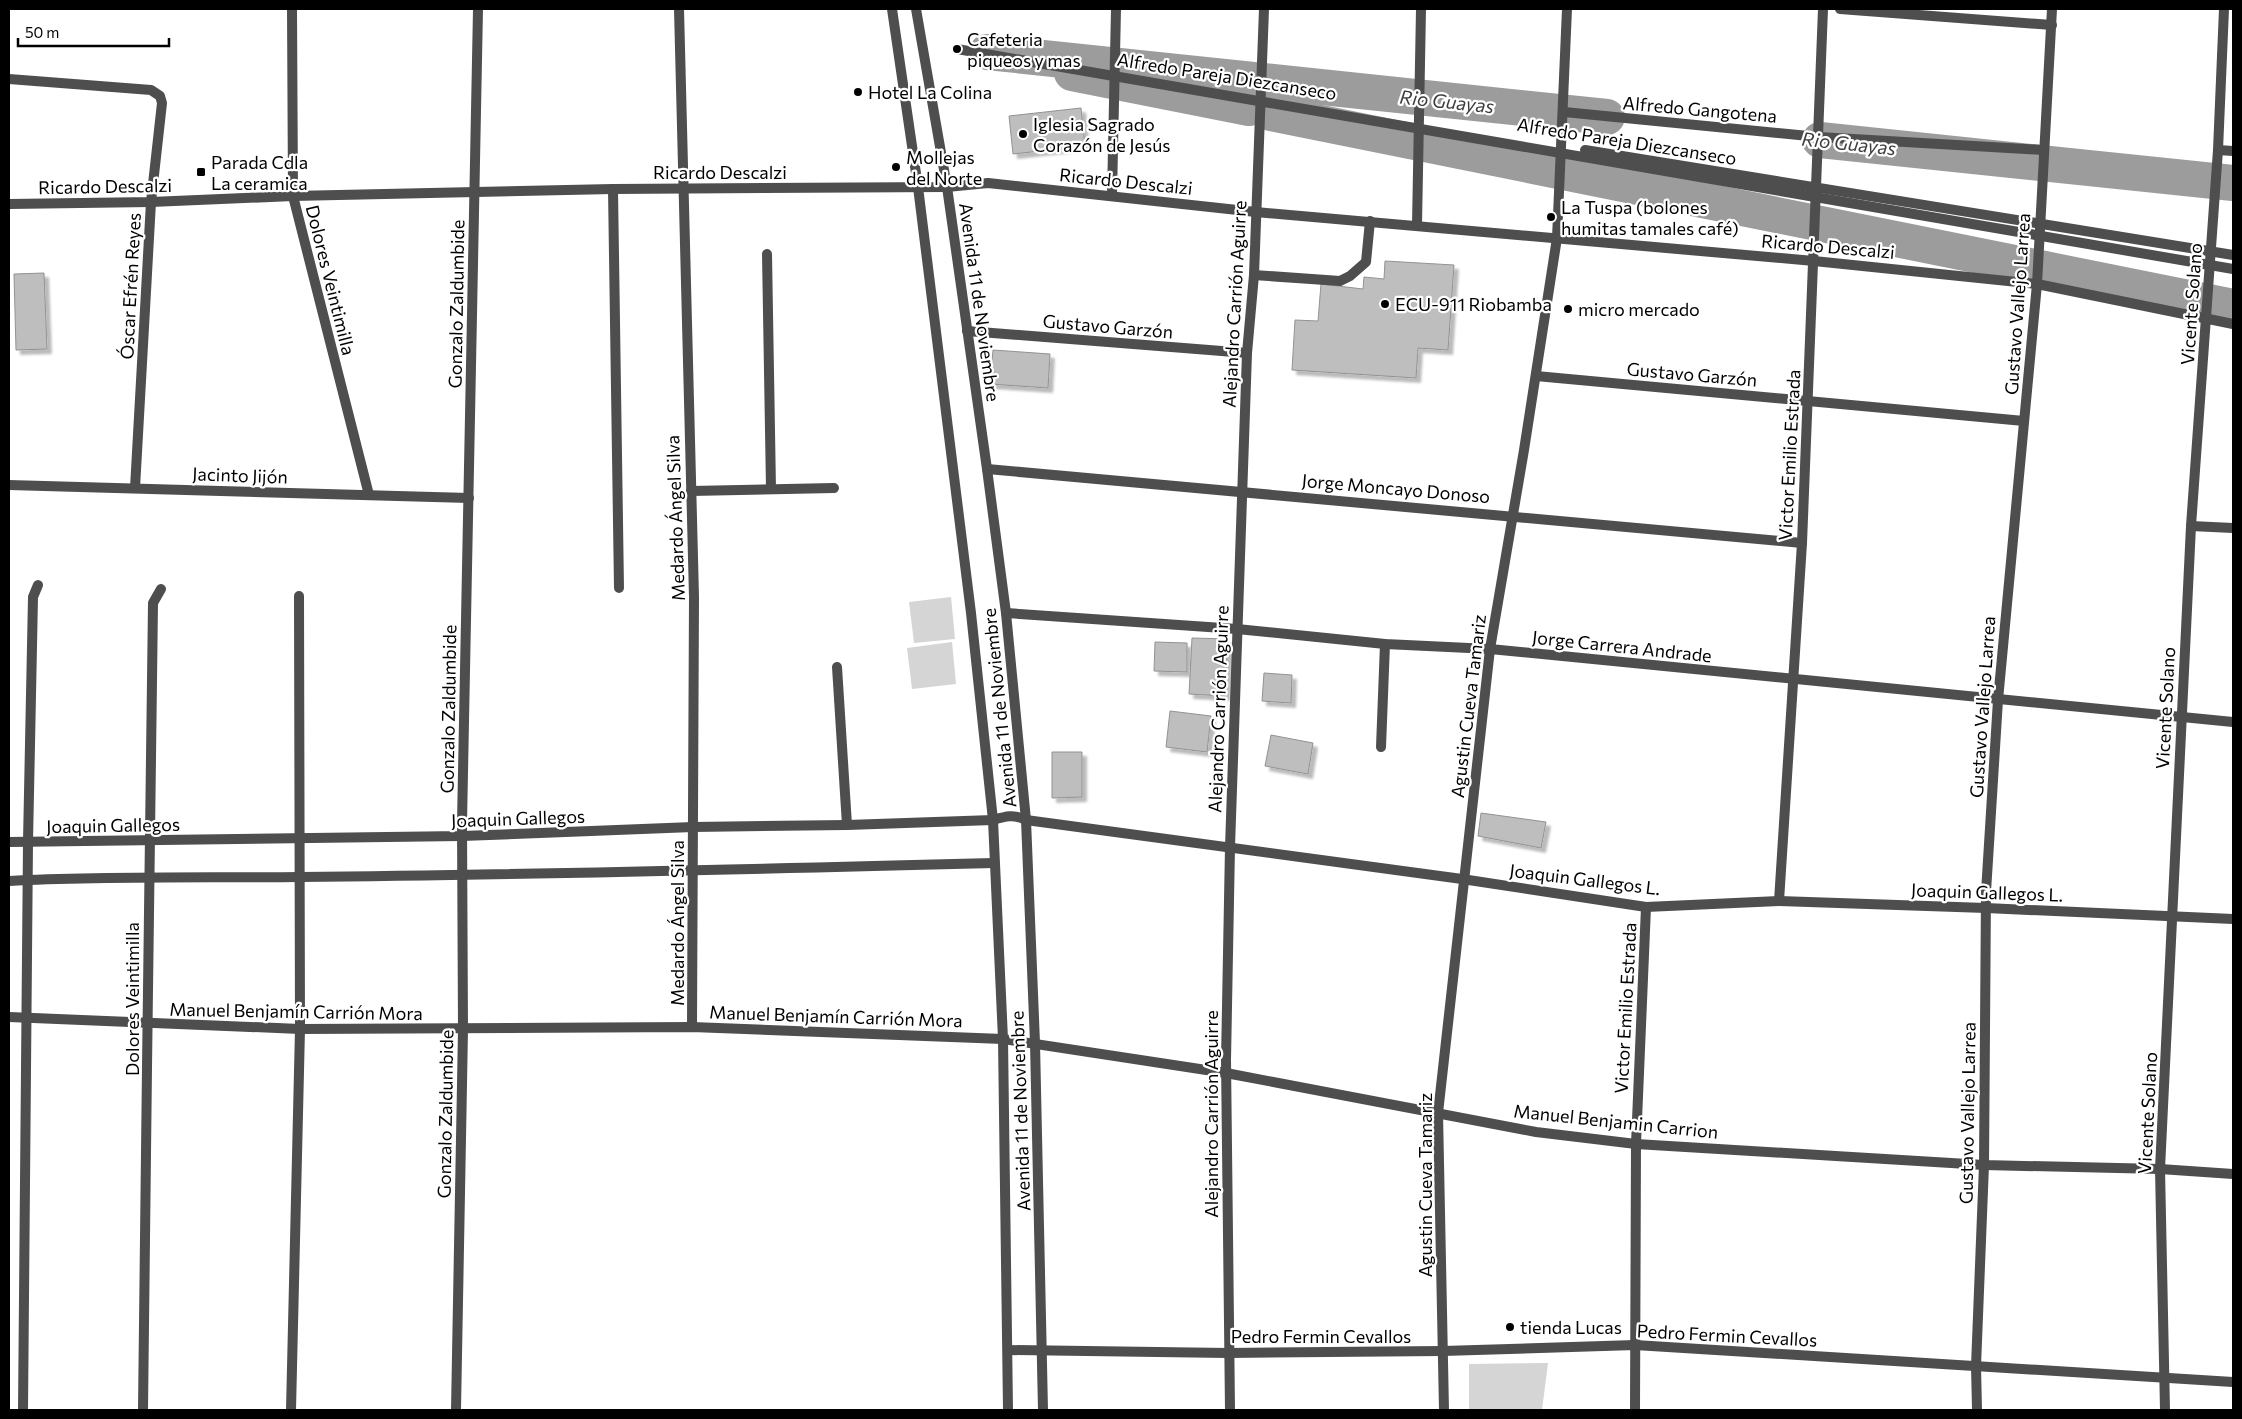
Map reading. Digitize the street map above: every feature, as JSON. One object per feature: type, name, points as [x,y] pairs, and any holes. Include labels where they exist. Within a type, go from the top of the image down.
[{"type":"street","name":"Dolores Veintimilla","points":[[292,9],[292,196],[369,495]]},
{"type":"street","name":"Gonzalo Zaldumbide","points":[[456,1410],[463,1030],[462,836],[478,9]]},
{"type":"street","name":"Medardo Ángel Silva","points":[[679,9],[682,188],[694,597],[692,1027]]},
{"type":"street","name":"Avenida 11 de Noviembre","points":[[892,9],[918,187],[971,613],[993,820],[1003,1039],[1008,1410]]},
{"type":"street","name":"Avenida 11 de Noviembre","points":[[916,9],[947,187],[987,469],[1006,613],[1026,820],[1035,1043],[1043,1410]]},
{"type":"street","points":[[1112,195],[1116,9]]},
{"type":"street","name":"Alejandro Carrión Aguirre","points":[[1230,1410],[1226,1073],[1230,847],[1247,353],[1254,275],[1264,9]]},
{"type":"street","points":[[1417,225],[1421,9]]},
{"type":"street","name":"Agustin Cueva Tamariz","points":[[1444,1410],[1438,1113],[1462,879],[1490,649],[1558,238],[1567,9]]},
{"type":"street","name":"Victor Emilio Estrada","points":[[1780,902],[1792,679],[1802,543],[1823,9]]},
{"type":"street","points":[[1840,9],[2052,25]]},
{"type":"street","name":"Gustavo Vallejo Larrea","points":[[1977,1410],[1976,1366],[1984,1165],[1986,908],[1998,700],[2038,284],[2043,150],[2052,9]]},
{"type":"street","name":"Vicente Solano","points":[[2165,1410],[2160,1169],[2190,526],[2207,318],[2218,150],[2224,9]]},
{"type":"street","name":"Alfredo Pareja Diezcanseco","points":[[2233,255],[957,49],[2233,269]]},
{"type":"street","name":"Óscar Efrén Reyes","points":[[9,79],[151,90],[160,96],[162,103],[151,202],[135,488]]},
{"type":"street","name":"Alfredo Gangotena","points":[[1564,112],[1819,137],[2043,150]]},
{"type":"street","points":[[2218,150],[2233,151]]},
{"type":"street","name":"Ricardo Descalzi","points":[[9,204],[151,202],[292,196],[613,189],[947,187],[988,183],[1256,212],[1814,261],[2038,284],[2233,324]]},
{"type":"street","points":[[613,189],[619,588]]},
{"type":"street","points":[[1254,275],[1340,281],[1350,276],[1366,262],[1370,221]]},
{"type":"street","points":[[767,254],[771,489]]},
{"type":"street","name":"Gustavo Garzón","points":[[967,331],[1247,353]]},
{"type":"street","name":"Gustavo Garzón","points":[[1536,376],[2024,421]]},
{"type":"street","name":"Jorge Moncayo Donoso","points":[[987,469],[1242,490],[1802,543]]},
{"type":"street","name":"Jacinto Jijón","points":[[9,485],[470,498]]},
{"type":"street","points":[[691,491],[834,488]]},
{"type":"street","points":[[2190,526],[2233,528]]},
{"type":"street","points":[[23,1410],[28,1018],[28,842],[33,597],[38,585]]},
{"type":"street","name":"Dolores Veintimilla","points":[[143,1410],[149,1024],[149,840],[154,604],[161,589]]},
{"type":"street","points":[[291,1410],[300,1029],[299,596]]},
{"type":"street","name":"Jorge Carrera Andrade","points":[[1006,613],[1238,629],[1386,644],[1490,649],[2233,722]]},
{"type":"street","points":[[1381,747],[1386,644]]},
{"type":"street","points":[[837,667],[847,825]]},
{"type":"street","name":"Joaquin Gallegos","points":[[9,842],[300,840],[462,836],[693,827],[847,825],[993,820],[1017,815],[1026,820]]},
{"type":"street","name":"Joaquin Gallegos L.","points":[[1026,820],[1462,879],[1646,907],[1780,902],[1986,908],[2233,919]]},
{"type":"street","points":[[9,881],[149,876],[300,877],[693,872],[994,862]]},
{"type":"street","name":"Victor Emilio Estrada","points":[[1635,1410],[1636,1144],[1646,907]]},
{"type":"street","name":"Manuel Benjamín Carrión Mora","points":[[9,1017],[300,1029],[463,1030],[692,1027],[1003,1039]]},
{"type":"street","name":"Manuel Benjamin Carrion","points":[[1003,1039],[1226,1073],[1536,1132],[1636,1144],[1984,1165],[2160,1169],[2233,1174]]},
{"type":"street","name":"Pedro Fermin Cevallos","points":[[1008,1350],[1228,1353],[1443,1351],[1635,1345],[2233,1382]]},
{"type":"shaded area","points":[[951,597],[955,639],[914,643],[909,602]]},
{"type":"shaded area","points":[[952,642],[956,684],[912,689],[907,648]]},
{"type":"shaded area","points":[[1548,1363],[1542,1410],[1469,1410],[1469,1364]]},
{"type":"building","points":[[1081,108],[1085,146],[1013,154],[1009,116]]},
{"type":"building","name":"ECU-911 Riobamba","points":[[1385,261],[1454,265],[1448,350],[1418,348],[1416,378],[1292,370],[1295,320],[1318,321],[1321,284],[1363,289],[1364,277],[1384,279]]},
{"type":"building","points":[[44,273],[47,349],[16,350],[14,274]]},
{"type":"building","points":[[993,350],[1050,354],[1048,388],[990,384]]},
{"type":"building","points":[[1192,638],[1228,639],[1225,696],[1189,694]]},
{"type":"building","points":[[1155,642],[1187,643],[1187,672],[1154,671]]},
{"type":"building","points":[[1264,673],[1292,675],[1291,703],[1262,701]]},
{"type":"building","points":[[1170,711],[1211,716],[1207,752],[1166,747]]},
{"type":"building","points":[[1271,735],[1313,743],[1308,774],[1265,766]]},
{"type":"building","points":[[1052,752],[1082,752],[1082,797],[1052,798]]},
{"type":"building","points":[[1481,813],[1546,822],[1541,848],[1478,836]]},
{"type":"waterway","name":"Rio Guayas","points":[[987,52],[1607,117]]},
{"type":"waterway","name":"Rio Guayas","points":[[1072,73],[1249,108]]},
{"type":"waterway","name":"Rio Guayas","points":[[1271,113],[2233,307]]},
{"type":"waterway","name":"Rio Guayas","points":[[1820,140],[2233,183]]},
{"type":"place","name":"Cafeteria piqueos y mas","points":[[957,49]]},
{"type":"place","name":"Hotel La Colina","points":[[858,92]]},
{"type":"place","name":"Iglesia Sagrado Corazón de Jesús","points":[[1023,134]]},
{"type":"place","name":"Mollejas del Norte","points":[[896,167]]},
{"type":"place","name":"Parada Cdla La ceramica","points":[[201,172]]},
{"type":"place","name":"La Tuspa (bolones humitas tamales café)","points":[[1551,217]]},
{"type":"place","name":"ECU-911 Riobamba","points":[[1385,304]]},
{"type":"place","name":"micro mercado","points":[[1568,309]]},
{"type":"place","name":"tienda Lucas","points":[[1510,1327]]}]
